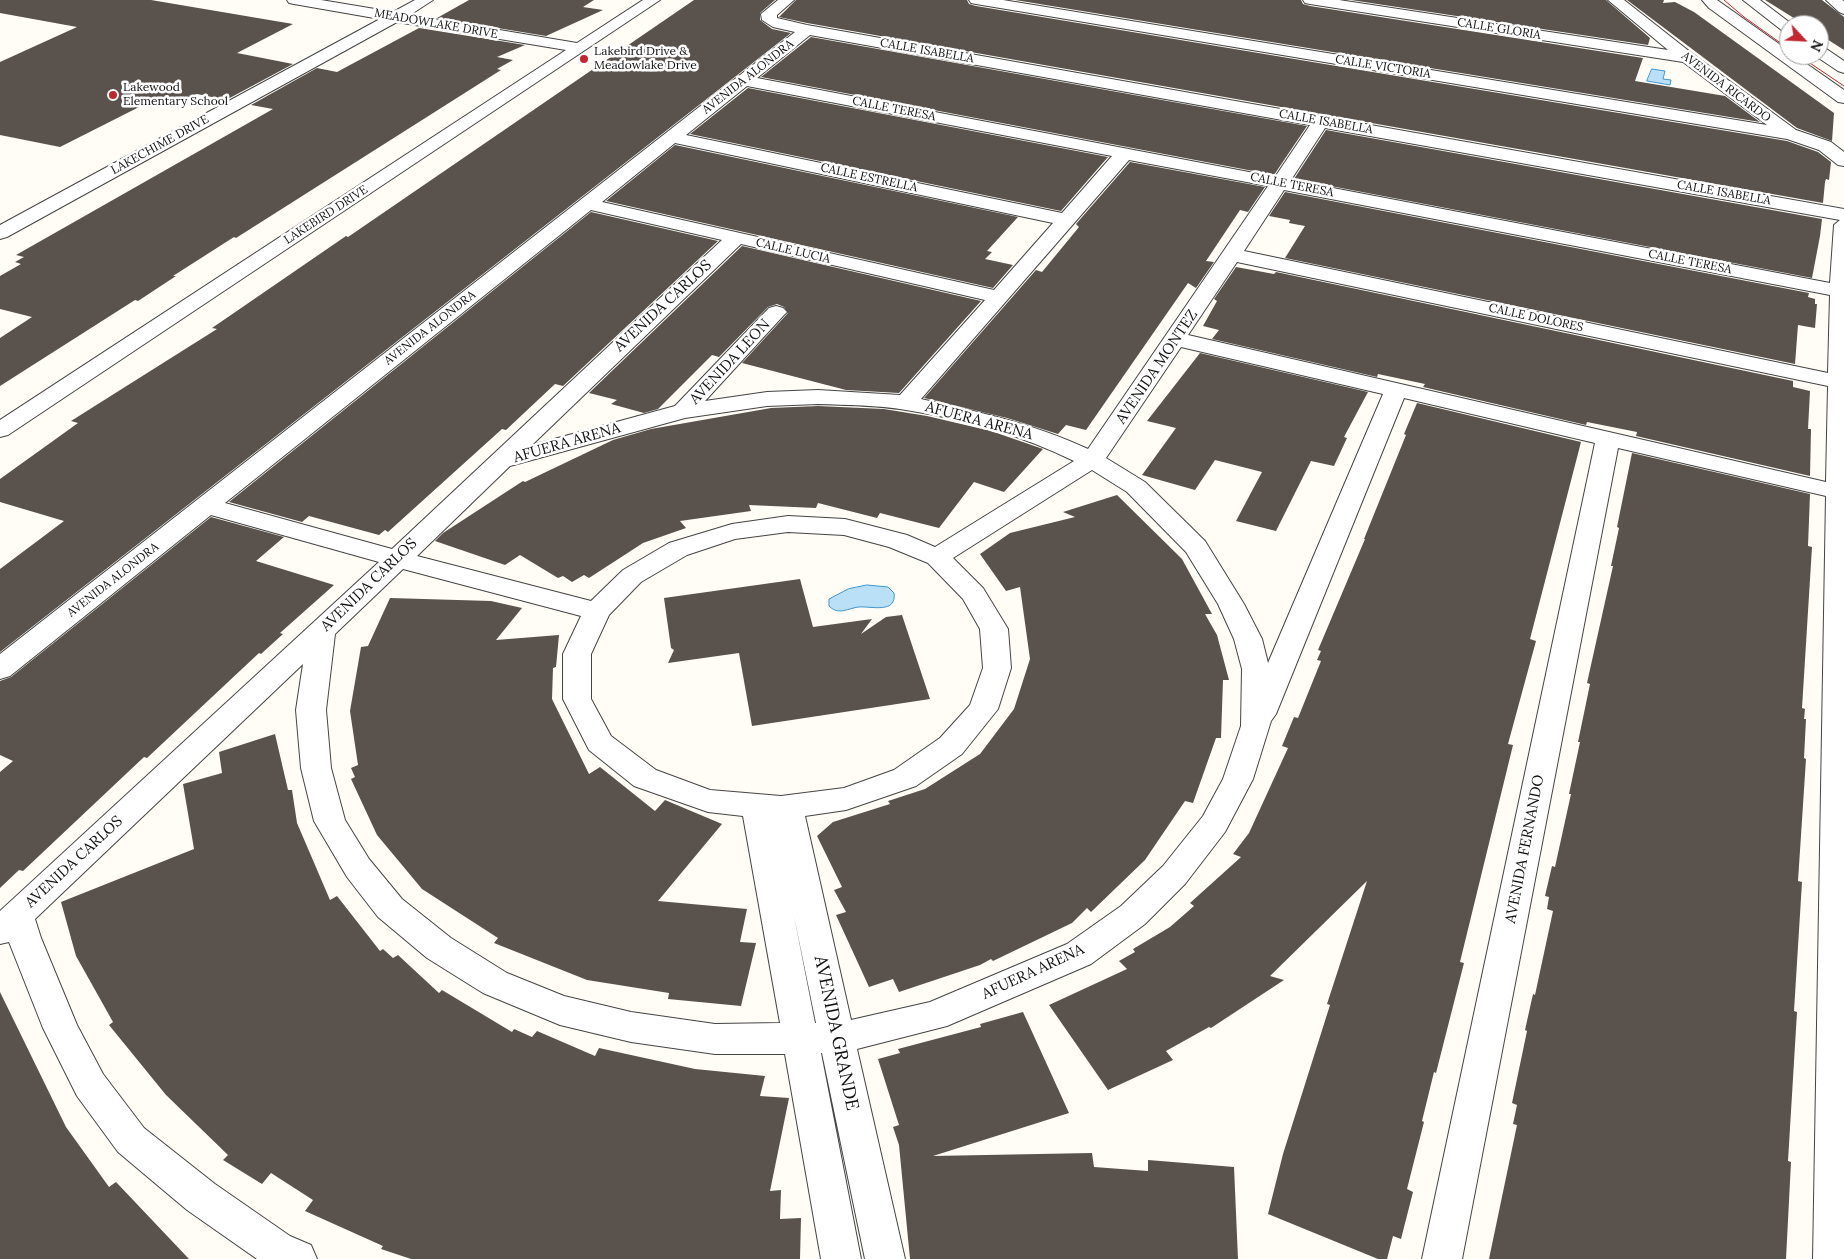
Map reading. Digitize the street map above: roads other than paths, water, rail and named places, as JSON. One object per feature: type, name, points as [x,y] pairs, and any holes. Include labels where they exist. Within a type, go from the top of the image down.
[{"type":"street","name":"MEADOWLAKE DRIVE","points":[[294,0],[579,48]]},
{"type":"street","name":"LAKECHIME DRIVE","points":[[0,233],[426,0]]},
{"type":"street","name":"LAKEBIRD DRIVE","points":[[0,430],[653,0]]},
{"type":"street","name":"AVENIDA ALONDRA","points":[[787,0],[769,14],[770,20],[778,24],[807,30]]},
{"type":"street","name":"CALLE VICTORIA","points":[[976,0],[1790,134]]},
{"type":"street","name":"CALLE GLORIA","points":[[1310,0],[1688,58]]},
{"type":"street","name":"AVENIDA RICARDO","points":[[1615,0],[1688,58],[1790,134],[1825,146],[1844,162]]},
{"type":"street","points":[[1709,0],[1844,98]]},
{"type":"street","points":[[1750,0],[1779,22]]},
{"type":"street","points":[[1833,0],[1844,9]]},
{"type":"street","name":"AVENIDA ALONDRA","points":[[0,670],[807,30]]},
{"type":"street","name":"CALLE ISABELLA","points":[[807,30],[1844,215]]},
{"type":"street","points":[[1829,58],[1844,68]]},
{"type":"street","name":"CALLE TERESA","points":[[744,80],[1840,291]]},
{"type":"street","name":"AVENIDA MONTEZ","points":[[937,557],[1092,460],[1107,442],[1321,122]]},
{"type":"street","name":"CALLE ESTRELLA","points":[[672,137],[1067,220]]},
{"type":"street","points":[[906,403],[1125,153]]},
{"type":"street","name":"CALLE LUCIA","points":[[588,204],[999,297]]},
{"type":"street","points":[[1833,1259],[1839,382],[1840,291],[1844,225]]},
{"type":"street","name":"AVENIDA CARLOS","points":[[8,923],[322,630],[736,238]]},
{"type":"street","name":"CALLE DOLORES","points":[[1232,255],[1839,382]]},
{"type":"street","name":"AVENIDA LEON","points":[[683,411],[776,312]]},
{"type":"street","points":[[1176,339],[1839,492]]},
{"type":"street","points":[[1256,726],[1396,390]]},
{"type":"street","name":"AFUERA ARENA","points":[[322,630],[311,710],[316,768],[330,821],[358,868],[390,908],[439,948],[495,983],[560,1010],[630,1027],[715,1038],[837,1038],[935,1016],[1013,984],[1078,954],[1133,915],[1174,875],[1214,824],[1238,779],[1256,726],[1256,669],[1248,639],[1215,575],[1196,547],[1136,487],[1092,460],[1052,441],[1001,424],[906,403],[818,397],[766,399],[683,411],[498,462]]},
{"type":"street","name":"AVENIDA FERNANDO","points":[[1442,1259],[1608,439]]},
{"type":"street","points":[[207,506],[397,559],[597,611]]},
{"type":"street","points":[[788,524],[845,527],[898,541],[937,557],[974,594],[994,629],[997,668],[983,709],[952,746],[905,778],[846,799],[772,806],[708,801],[645,778],[600,743],[577,699],[577,654],[597,611],[632,576],[678,549],[732,532],[788,524]]},
{"type":"street","points":[[772,806],[800,1038],[841,1259]]},
{"type":"street","name":"AVENIDA GRANDE","points":[[772,806],[837,1038],[885,1259]]},
{"type":"street","points":[[8,923],[24,938],[61,1028],[90,1085],[132,1140],[201,1197],[276,1249],[297,1259]]},
{"type":"water","points":[[1652,69],[1665,71],[1663,79],[1671,80],[1670,85],[1647,81]]},
{"type":"water","points":[[867,585],[888,587],[894,593],[894,600],[891,604],[882,608],[859,607],[836,611],[829,606],[829,599],[848,589]]},
{"type":"tram line","points":[[1724,0],[1779,42]]},
{"type":"tram line","points":[[1813,65],[1844,86]]},
{"type":"place","name":"Lakebird Drive & Meadowlake Drive","points":[[584,59]]},
{"type":"place","name":"Lakewood Elementary School","points":[[113,95]]}]
